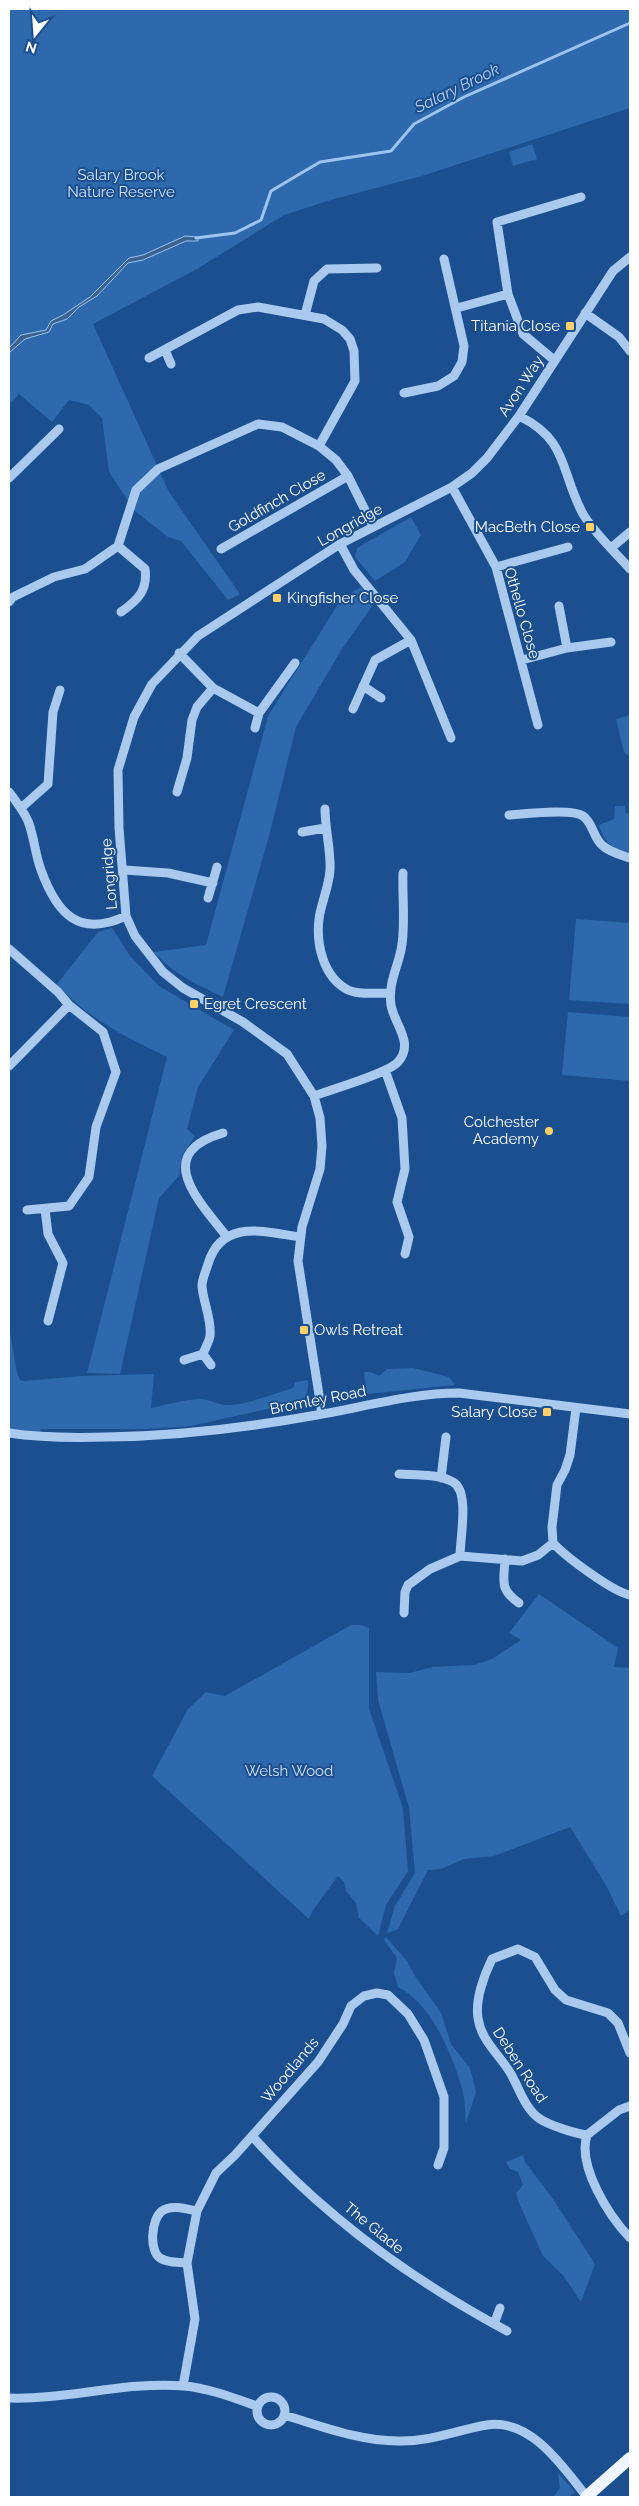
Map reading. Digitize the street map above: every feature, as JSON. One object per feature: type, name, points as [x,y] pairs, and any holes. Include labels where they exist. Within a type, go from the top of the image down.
[{"type":"main road","points":[[587,2497],[630,2458]]},
{"type":"street","points":[[554,360],[522,334],[508,294],[497,222],[581,197]]},
{"type":"street","name":"Avon Way","points":[[487,458],[519,416],[613,271],[630,256]]},
{"type":"street","points":[[404,392],[438,386],[454,376],[462,362],[464,346],[444,259]]},
{"type":"street","points":[[305,315],[314,280],[327,269],[377,268]]},
{"type":"street","points":[[456,308],[508,294]]},
{"type":"street","points":[[149,358],[238,310],[258,307],[324,319],[342,330],[350,339],[354,350],[355,381],[319,446]]},
{"type":"street","points":[[585,313],[619,337],[630,351]]},
{"type":"street","points":[[165,350],[171,364]]},
{"type":"street","points":[[519,416],[538,425],[551,438],[562,456],[575,496],[584,516],[630,570]]},
{"type":"street","points":[[9,602],[13,597],[54,577],[85,569],[118,546],[136,490],[158,469],[258,424],[282,427],[319,446],[336,460],[348,476],[373,526]]},
{"type":"street","points":[[9,478],[59,428]]},
{"type":"street","name":"Longridge","points":[[322,1414],[299,1276],[300,1238],[320,1168],[322,1146],[320,1118],[314,1096],[287,1054],[244,1022],[183,988],[163,972],[135,936],[126,916],[124,870],[119,828],[118,770],[134,717],[152,684],[198,636],[340,544],[452,486],[472,473],[487,458]]},
{"type":"street","name":"Goldfinch Close","points":[[221,549],[348,476]]},
{"type":"street","name":"Othello Close","points":[[452,486],[496,567],[538,725]]},
{"type":"street","points":[[611,548],[630,532]]},
{"type":"street","points":[[340,544],[354,570],[411,640],[451,738]]},
{"type":"street","points":[[118,546],[145,569],[146,579],[143,594],[121,612]]},
{"type":"street","points":[[496,567],[568,547]]},
{"type":"street","points":[[559,606],[567,648]]},
{"type":"street","points":[[353,709],[375,660],[411,640]]},
{"type":"street","points":[[522,660],[567,648],[611,642]]},
{"type":"street","points":[[180,653],[213,688],[259,713]]},
{"type":"street","points":[[255,728],[259,713],[295,663]]},
{"type":"street","points":[[363,686],[381,698]]},
{"type":"street","points":[[177,792],[187,758],[192,720],[197,707],[213,688]]},
{"type":"street","points":[[20,808],[48,784],[53,712],[60,690]]},
{"type":"street","points":[[9,792],[28,821],[41,869],[51,894],[70,918],[84,925],[108,924],[126,916]]},
{"type":"street","points":[[325,809],[325,828],[330,862],[318,937],[321,953],[337,981],[349,990],[390,993]]},
{"type":"street","points":[[508,815],[568,812],[582,815],[592,826],[601,845],[616,854],[630,858]]},
{"type":"street","points":[[302,832],[325,828]]},
{"type":"street","points":[[208,898],[217,867]]},
{"type":"street","points":[[124,870],[168,873],[213,882]]},
{"type":"street","points":[[314,1096],[384,1070],[399,1061],[405,1045],[391,1006],[390,993],[392,978],[402,949],[403,874]]},
{"type":"street","points":[[9,949],[58,992],[69,1005],[103,1032],[116,1072],[96,1127],[89,1177],[70,1206],[27,1210]]},
{"type":"street","points":[[9,1066],[69,1005]]},
{"type":"street","points":[[384,1070],[402,1118],[405,1169],[397,1202],[409,1237],[405,1254]]},
{"type":"street","points":[[222,1133],[206,1138],[195,1146],[186,1166],[186,1180],[227,1237]]},
{"type":"street","points":[[45,1209],[48,1234],[63,1263],[48,1320]]},
{"type":"street","points":[[203,1354],[210,1335],[202,1284],[210,1257],[227,1237],[240,1231],[258,1231],[300,1238]]},
{"type":"street","points":[[184,1360],[203,1354]]},
{"type":"street","points":[[203,1354],[211,1365]]},
{"type":"street","name":"Bromley Road","points":[[9,1433],[43,1437],[163,1436],[218,1432],[396,1399],[444,1393],[630,1414]]},
{"type":"street","points":[[576,1408],[570,1455],[557,1485],[552,1527],[553,1543],[565,1554],[617,1590],[630,1595]]},
{"type":"street","points":[[441,1478],[446,1437]]},
{"type":"street","points":[[399,1474],[441,1478],[453,1481],[461,1489],[463,1499],[460,1556]]},
{"type":"street","points":[[404,1614],[405,1592],[408,1585],[430,1569],[460,1556],[522,1561],[538,1555],[553,1543]]},
{"type":"street","points":[[505,1559],[504,1586],[506,1593],[519,1603]]},
{"type":"street","name":"Deben Road","points":[[587,2135],[578,2134],[540,2119],[529,2106],[510,2072],[482,2032],[478,2017],[486,1972],[492,1959],[518,1949],[535,1957],[555,1990],[566,2000],[608,2013],[618,2022],[630,2053]]},
{"type":"street","name":"Woodlands","points":[[183,2386],[195,2319],[187,2263],[197,2210],[216,2173],[318,2062],[343,2024],[351,2006],[364,1996],[377,1993],[388,1995],[408,2014],[424,2040],[437,2072],[444,2097],[444,2148],[438,2165]]},
{"type":"street","points":[[630,2106],[619,2110],[587,2135],[584,2156],[589,2172],[623,2230],[630,2238]]},
{"type":"street","name":"The Glade","points":[[252,2136],[280,2168],[396,2264],[460,2306],[507,2331]]},
{"type":"street","points":[[187,2263],[169,2262],[159,2258],[154,2248],[155,2220],[162,2211],[173,2208],[197,2210]]},
{"type":"street","points":[[494,2324],[500,2308]]},
{"type":"street","points":[[9,2398],[37,2399],[142,2386],[183,2386],[202,2389],[257,2406]]},
{"type":"street","points":[[273,2397],[282,2402],[285,2408],[281,2422],[276,2426],[261,2422],[257,2413],[257,2406],[263,2398],[273,2397]]},
{"type":"street","points":[[284,2415],[364,2438],[397,2441],[438,2437],[487,2425],[505,2425],[528,2434],[546,2450],[587,2497]]},
{"type":"green space","name":"Salary Brook Nature Reserve","points":[[9,9],[630,9],[630,108],[422,176],[334,199],[284,215],[197,269],[93,324],[169,492],[240,594],[228,600],[181,541],[168,537],[135,511],[109,472],[102,418],[89,405],[69,400],[52,422],[19,394],[9,405]]},
{"type":"green space","points":[[532,144],[537,159],[513,166],[509,152]]},
{"type":"green space","points":[[411,517],[421,535],[405,562],[375,581],[355,557],[357,548]]},
{"type":"green space","points":[[361,587],[375,602],[340,652],[296,727],[269,836],[223,997],[178,973],[154,952],[206,945],[268,716],[342,598]]},
{"type":"green space","points":[[630,715],[630,757],[624,752],[616,719]]},
{"type":"green space","points":[[615,806],[625,806],[625,813],[630,814],[630,853],[610,844],[603,836],[599,825],[614,819]]},
{"type":"green space","points":[[576,919],[630,923],[630,1004],[569,1000]]},
{"type":"green space","points":[[112,928],[130,956],[159,986],[234,1030],[198,1087],[187,1129],[195,1136],[182,1155],[179,1176],[159,1198],[120,1374],[87,1373],[167,1057],[94,1017],[57,984],[98,932]]},
{"type":"green space","points":[[568,1012],[630,1017],[630,1081],[562,1075]]},
{"type":"green space","points":[[9,1326],[17,1373],[20,1380],[24,1381],[81,1376],[154,1374],[151,1408],[195,1399],[227,1405],[239,1404],[293,1388],[295,1382],[308,1380],[308,1390],[304,1398],[299,1402],[191,1426],[148,1429],[40,1429],[43,1437],[9,1431]]},
{"type":"green space","points":[[413,1368],[449,1377],[455,1385],[367,1394],[364,1372],[370,1372],[379,1376],[387,1369]]},
{"type":"green space","points":[[539,1594],[618,1648],[614,1667],[630,1668],[630,1910],[621,1916],[606,1885],[570,1827],[494,1856],[464,1859],[441,1869],[428,1870],[398,1929],[387,1933],[395,1906],[415,1873],[409,1808],[378,1700],[376,1672],[410,1673],[432,1667],[474,1665],[492,1659],[521,1640],[509,1633]]},
{"type":"green space","name":"Welsh Wood","points":[[351,1625],[361,1625],[369,1628],[369,1709],[403,1808],[408,1871],[386,1905],[378,1936],[359,1918],[356,1903],[346,1891],[344,1882],[338,1876],[313,1910],[309,1919],[152,1776],[188,1709],[206,1692],[225,1696]]},
{"type":"green space","points":[[386,1937],[407,1961],[415,1976],[441,2013],[451,2044],[470,2068],[476,2092],[466,2123],[462,2090],[445,2043],[438,2029],[420,2004],[398,1987],[394,1973],[397,1958],[384,1940]]},
{"type":"green space","points":[[523,2155],[525,2162],[553,2199],[595,2264],[581,2302],[563,2275],[543,2256],[519,2203],[516,2193],[523,2185],[518,2172],[510,2169],[506,2162]]},
{"type":"green space","points":[[558,2473],[575,2492],[569,2497],[553,2497],[560,2488]]},
{"type":"shaded area","points":[[185,236],[198,237],[198,241],[186,241],[143,260],[128,263],[97,296],[79,307],[67,319],[53,324],[49,332],[25,339],[9,353],[9,348],[21,335],[46,330],[51,321],[90,297],[129,258],[143,255]]},
{"type":"waterway","name":"Salary Brook","points":[[196,238],[235,233],[261,220],[271,191],[320,162],[391,151],[414,124],[464,97],[630,23]]},
{"type":"place","name":"Titania Close","points":[[570,326]]},
{"type":"place","name":"MacBeth Close","points":[[590,527]]},
{"type":"place","name":"Kingfisher Close","points":[[277,598]]},
{"type":"place","name":"Egret Crescent","points":[[194,1004]]},
{"type":"place","name":"Colchester Academy","points":[[549,1131]]},
{"type":"place","name":"Owls Retreat","points":[[304,1330]]},
{"type":"place","name":"Salary Close","points":[[547,1412]]}]
